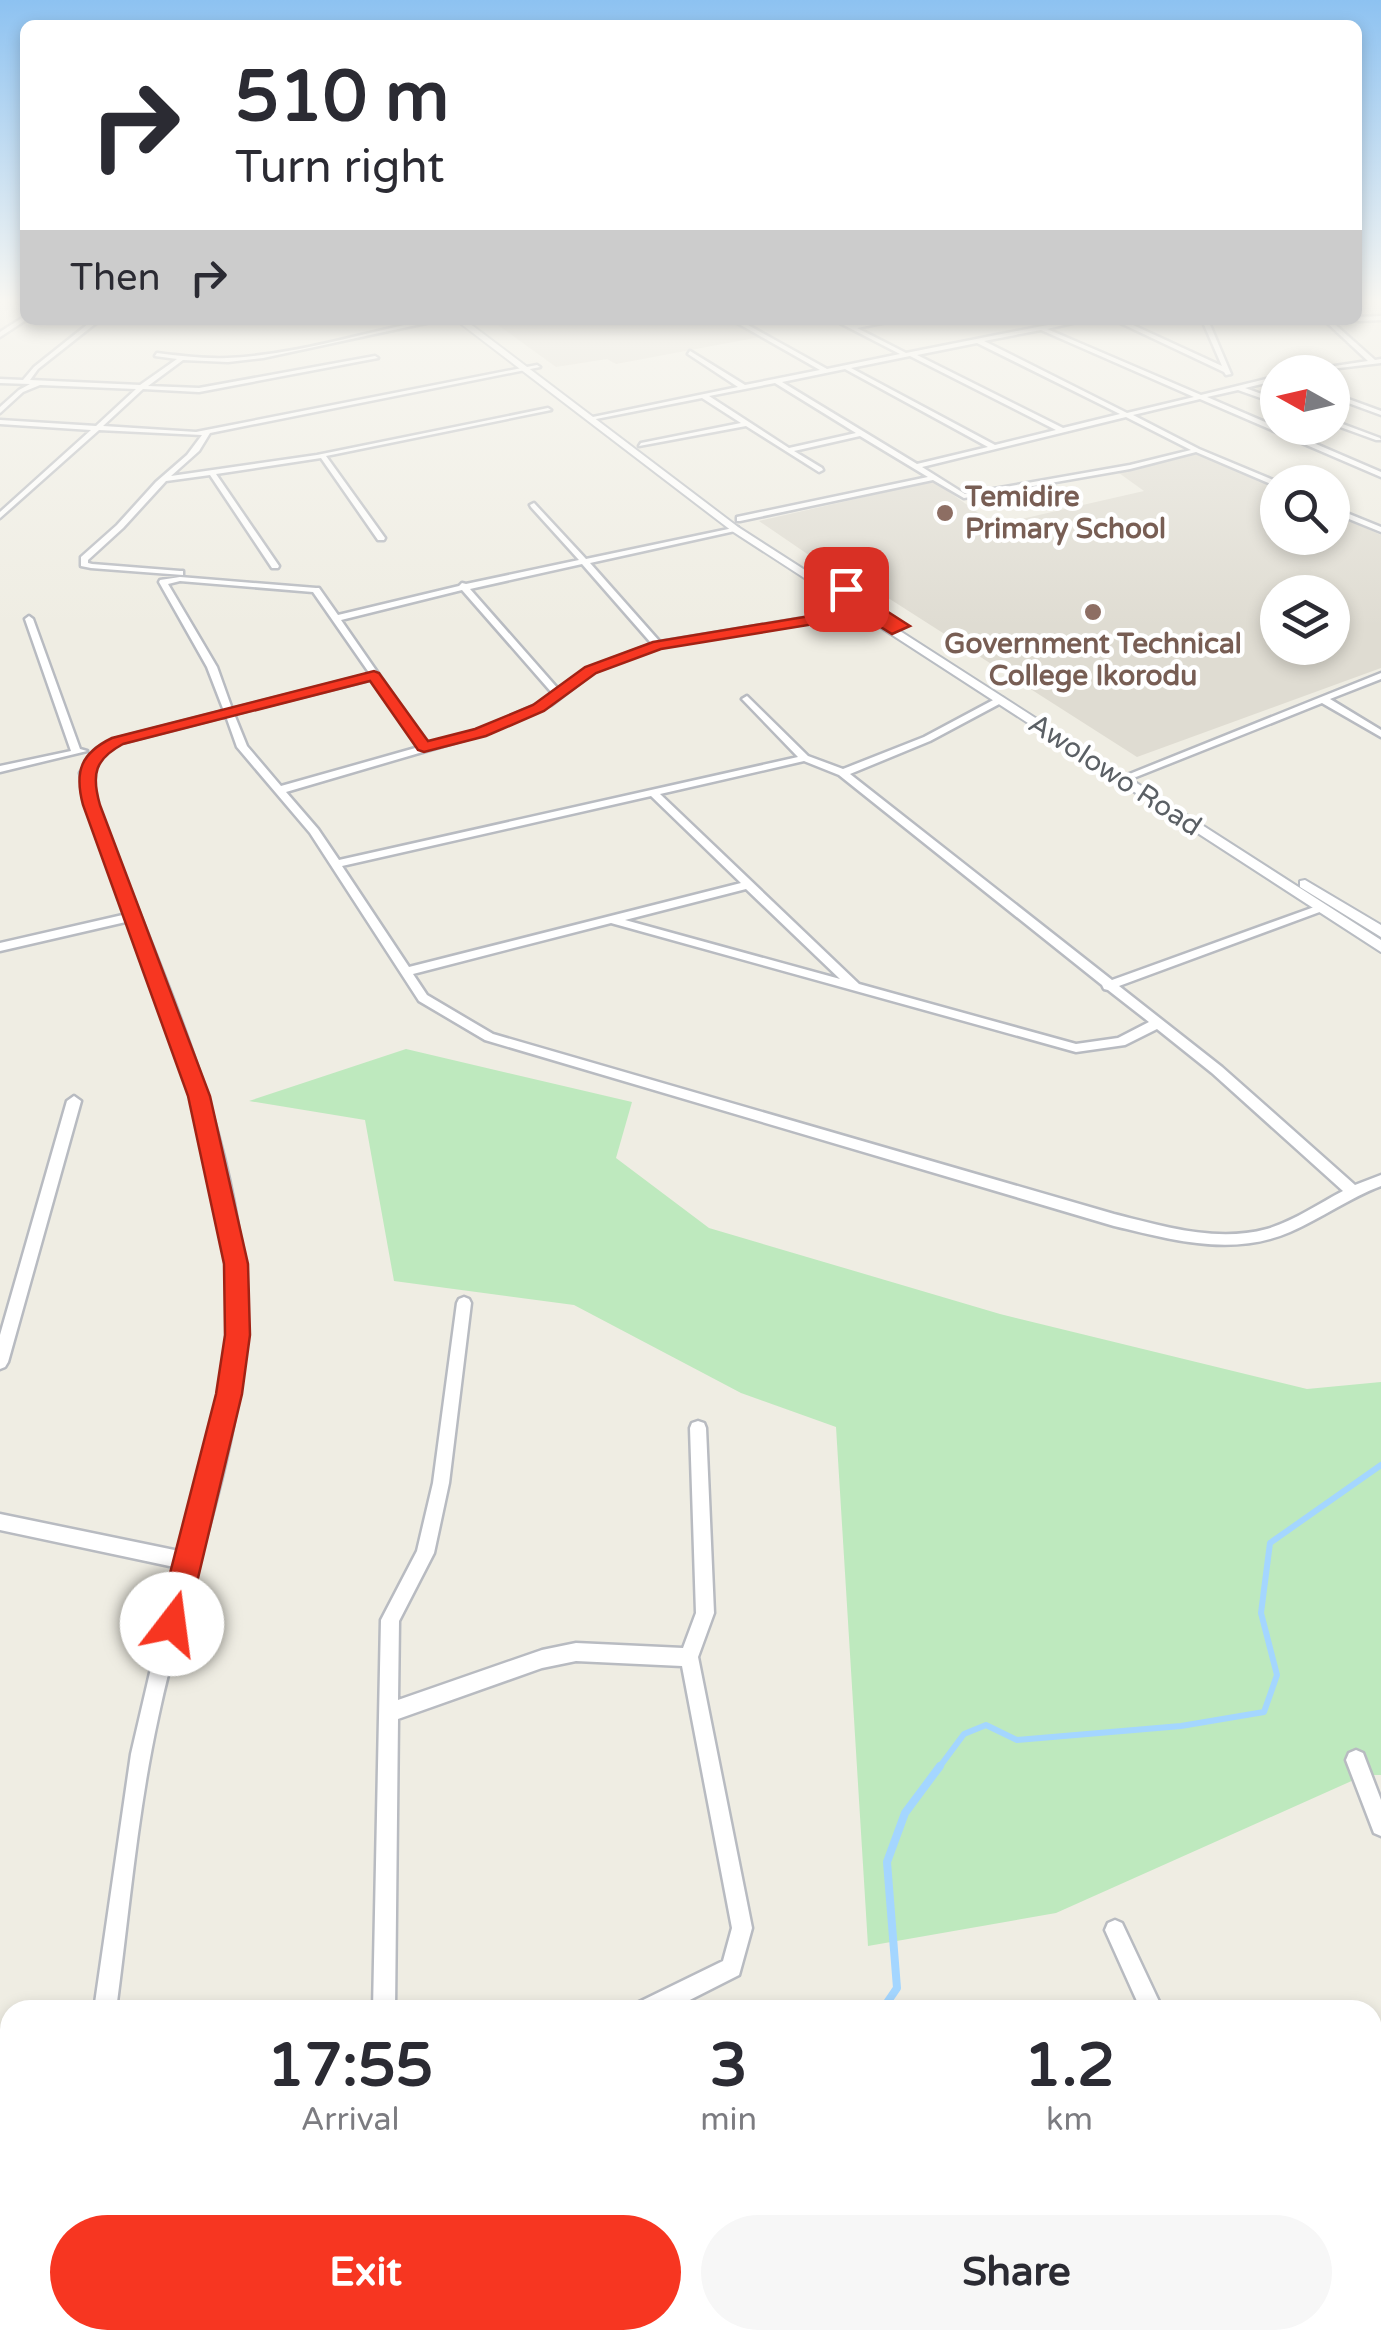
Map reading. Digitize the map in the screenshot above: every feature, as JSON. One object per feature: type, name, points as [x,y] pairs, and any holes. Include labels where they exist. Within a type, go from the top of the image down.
[{"type":"main road","name":"Awolowo Road","points":[[585,408],[738,524],[865,611],[898,628],[1000,700],[1381,948]]},
{"type":"main road","name":"Awolowo Road","points":[[596,416],[640,445],[738,524],[1381,932]]},
{"type":"street","points":[[0,516],[121,408]]},
{"type":"street","points":[[0,422],[181,435],[329,408]]},
{"type":"street","points":[[596,416],[638,408]]},
{"type":"street","points":[[722,408],[819,470]]},
{"type":"street","points":[[821,408],[964,496],[1130,467],[1196,450]]},
{"type":"street","points":[[919,408],[993,448]]},
{"type":"street","points":[[1016,408],[1061,430]]},
{"type":"street","points":[[1113,408],[1260,477]]},
{"type":"street","points":[[918,466],[1159,408]]},
{"type":"street","points":[[1224,408],[1381,475]]},
{"type":"street","points":[[166,479],[320,456],[548,410]]},
{"type":"street","points":[[640,445],[747,424]]},
{"type":"street","points":[[1350,429],[1378,439]]},
{"type":"street","points":[[206,575],[84,564],[84,559],[115,534],[202,444],[207,432]]},
{"type":"street","points":[[788,450],[863,433]]},
{"type":"street","points":[[320,456],[381,538]]},
{"type":"street","points":[[212,473],[275,566]]},
{"type":"street","points":[[337,618],[462,585],[586,563],[933,478]]},
{"type":"street","points":[[534,505],[658,645]]},
{"type":"street","points":[[1350,517],[1381,530]]},
{"type":"street","points":[[424,747],[321,594],[310,588],[180,579],[163,582],[212,667],[230,711],[231,726],[242,746],[337,864],[424,998],[489,1037],[1114,1220],[1190,1236],[1246,1239],[1271,1234],[1351,1190],[1381,1180]]},
{"type":"street","points":[[462,585],[558,693]]},
{"type":"street","points":[[280,790],[480,732],[538,708],[591,670],[658,645],[865,611]]},
{"type":"street","points":[[29,619],[76,752]]},
{"type":"street","points":[[0,769],[98,751],[118,741],[374,676]]},
{"type":"street","points":[[1132,775],[1381,676]]},
{"type":"street","points":[[1323,698],[1381,734]]},
{"type":"street","points":[[747,699],[805,758],[843,773],[1217,1070],[1351,1190]]},
{"type":"street","points":[[843,773],[927,739],[1000,700]]},
{"type":"street","points":[[98,751],[87,765],[86,788],[199,1096],[236,1264],[238,1335],[224,1425],[148,1718],[106,2000]]},
{"type":"street","points":[[337,864],[805,758]]},
{"type":"street","points":[[655,795],[858,989]]},
{"type":"street","points":[[404,972],[747,885]]},
{"type":"street","points":[[1108,986],[1321,908]]},
{"type":"street","points":[[0,947],[131,917]]},
{"type":"street","points":[[613,920],[1076,1048],[1122,1042],[1157,1023]]},
{"type":"street","points":[[0,1362],[74,1101]]},
{"type":"street","points":[[384,2000],[390,1620],[425,1554],[442,1483],[464,1303]]},
{"type":"street","points":[[667,2000],[732,1968],[742,1928],[690,1657],[705,1613],[698,1428]]},
{"type":"street","points":[[0,1522],[188,1561]]},
{"type":"street","points":[[390,1712],[542,1659],[576,1652],[690,1657]]},
{"type":"street","points":[[1356,1760],[1381,1826]]},
{"type":"street","points":[[1116,1930],[1148,2000]]},
{"type":"shaded area","name":"Government Technical College Ikorodu","points":[[1198,453],[1260,481],[1260,555],[1350,555],[1350,521],[1381,535],[1381,668],[1137,757],[871,587],[860,590],[759,521],[934,481],[995,525],[1144,491],[1119,473]]},
{"type":"green space","points":[[406,1049],[632,1102],[616,1158],[709,1228],[1000,1314],[1307,1389],[1381,1382],[1381,1775],[1365,1775],[1056,1913],[868,1946],[836,1427],[741,1393],[574,1305],[394,1281],[365,1120],[249,1101]]},
{"type":"waterway","points":[[938,1769],[964,1734],[986,1725],[1017,1740],[1181,1726],[1264,1712],[1277,1675],[1261,1613],[1270,1543],[1381,1465]]},
{"type":"waterway","points":[[889,2000],[897,1988],[887,1862],[905,1813],[940,1766]]},
{"type":"place","name":"Temidire Primary School","points":[[945,513]]},
{"type":"place","name":"Government Technical College Ikorodu","points":[[1093,612]]},
{"type":"route","points":[[172,1624],[224,1425],[238,1335],[236,1264],[199,1096],[86,788],[87,765],[98,751],[118,741],[374,676],[424,747],[480,732],[538,708],[591,670],[658,645],[865,611],[892,630],[902,626],[846,589]]}]
